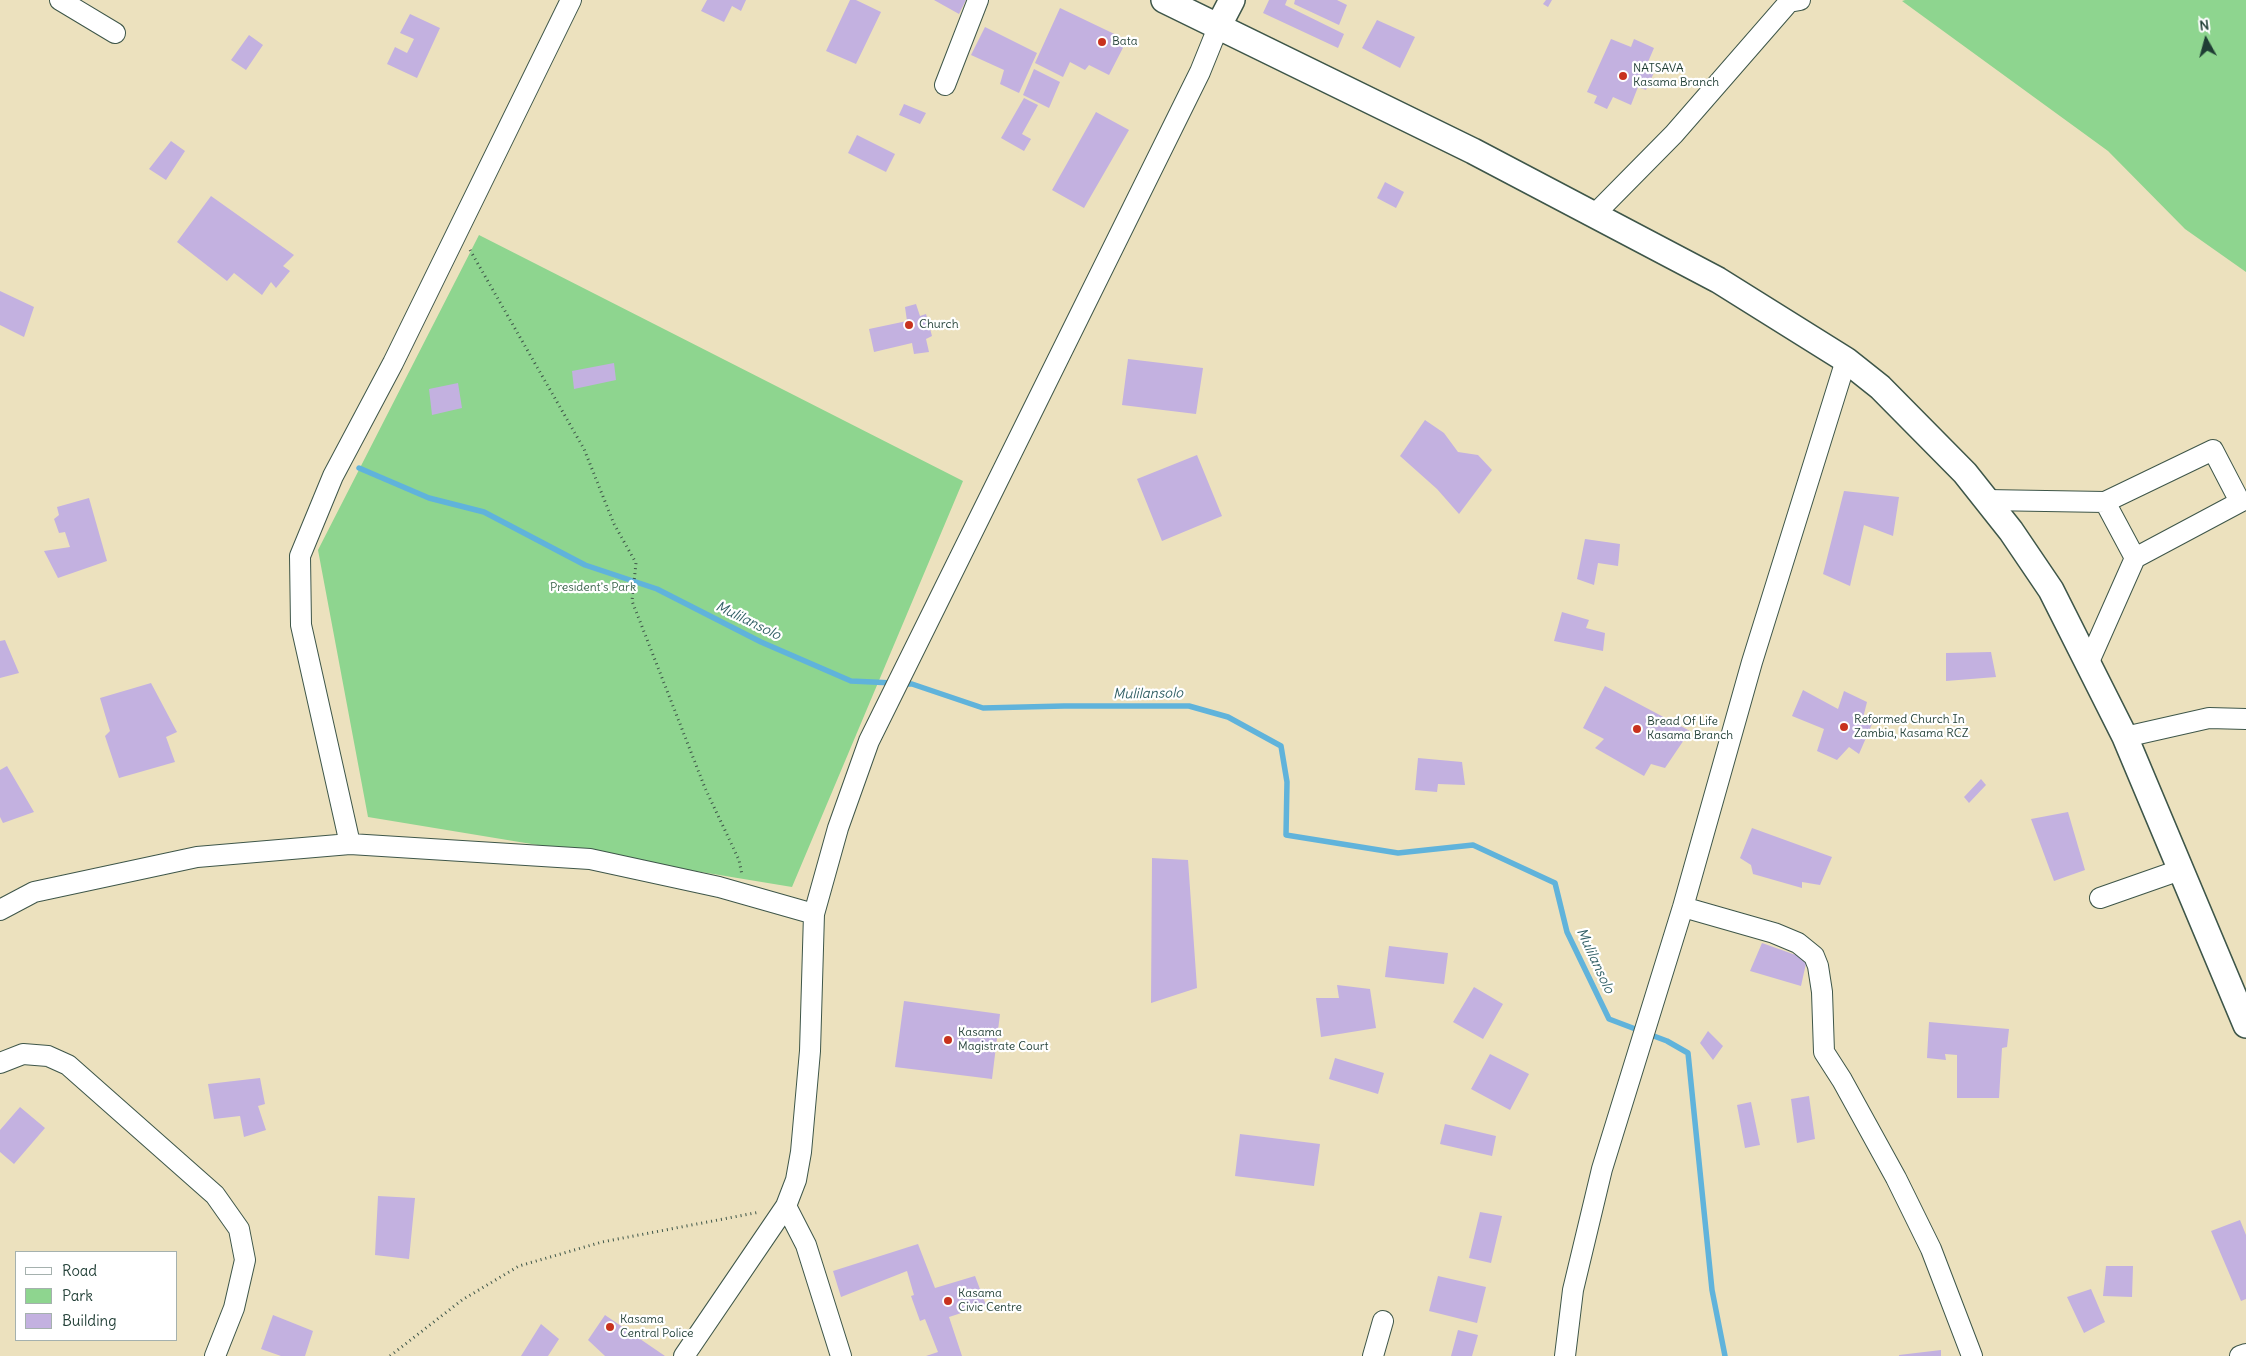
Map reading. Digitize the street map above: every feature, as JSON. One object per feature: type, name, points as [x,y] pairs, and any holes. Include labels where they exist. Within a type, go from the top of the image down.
[{"type":"main road","points":[[1164,0],[1219,25],[1473,151],[1718,280],[1846,360],[1880,387],[1922,427],[1965,473],[2011,531],[2051,590],[2125,737],[2246,1025]]},
{"type":"main road","points":[[1219,25],[1232,0]]},
{"type":"street","points":[[60,0],[115,33]]},
{"type":"street","points":[[350,844],[300,625],[300,556],[333,476],[393,363],[571,0]]},
{"type":"street","points":[[945,85],[978,0]]},
{"type":"street","points":[[1594,215],[1674,134],[1789,2],[1800,0]]},
{"type":"street","points":[[684,1356],[786,1206],[796,1180],[801,1152],[810,1051],[814,914],[838,828],[869,741],[1200,72],[1219,25]]},
{"type":"street","points":[[1564,1356],[1573,1290],[1602,1169],[1683,907],[1752,662],[1846,360]]},
{"type":"street","points":[[1986,500],[2105,502],[2213,450],[2240,502],[2135,558],[2088,664]]},
{"type":"street","points":[[2105,502],[2135,558]]},
{"type":"street","points":[[2125,737],[2209,718],[2246,719]]},
{"type":"street","points":[[0,910],[34,892],[197,857],[350,844],[590,859],[748,895],[814,914]]},
{"type":"street","points":[[2100,898],[2180,870]]},
{"type":"street","points":[[1683,907],[1774,933],[1798,943],[1814,956],[1818,966],[1822,992],[1824,1052],[1842,1080],[1913,1214],[1930,1249],[1972,1356]]},
{"type":"street","points":[[0,1063],[24,1054],[48,1056],[68,1065],[215,1196],[235,1222],[239,1229],[245,1260],[234,1308],[215,1356]]},
{"type":"street","points":[[786,1206],[806,1245],[841,1356]]},
{"type":"street","points":[[1373,1356],[1383,1321]]},
{"type":"street","points":[[2240,1356],[2246,1354]]},
{"type":"path","points":[[458,230],[494,289],[584,449],[614,524],[636,563],[632,601],[705,788],[739,860],[748,895]]},
{"type":"path","points":[[390,1356],[462,1300],[519,1266],[602,1242],[786,1206]]},
{"type":"green space","points":[[2246,0],[2246,272],[2185,229],[2108,151],[1902,1]]},
{"type":"green space","name":"President's Park","points":[[479,235],[963,481],[792,887],[368,817],[318,550]]},
{"type":"building","points":[[707,0],[746,0],[741,11],[732,6],[724,22],[701,11]]},
{"type":"building","points":[[850,0],[856,0],[881,12],[856,64],[826,51]]},
{"type":"building","points":[[934,0],[966,0],[959,14]]},
{"type":"building","points":[[1269,0],[1287,0],[1285,5],[1344,34],[1338,48],[1263,13]]},
{"type":"building","points":[[1295,0],[1337,0],[1347,5],[1339,25],[1294,4]]},
{"type":"building","points":[[1546,0],[1552,0],[1548,7],[1543,4]]},
{"type":"building","points":[[1060,8],[1127,40],[1109,75],[1089,65],[1085,70],[1070,62],[1063,77],[1035,63]]},
{"type":"building","points":[[410,14],[440,28],[417,78],[387,64],[395,47],[407,53],[414,39],[400,33]]},
{"type":"building","points":[[1377,20],[1415,37],[1400,68],[1362,48]]},
{"type":"building","points":[[985,27],[1037,53],[1019,93],[1000,84],[1004,70],[971,55]]},
{"type":"building","points":[[249,35],[263,45],[246,70],[231,60]]},
{"type":"building","name":"NATSAVA Kasama Branch","points":[[1611,39],[1631,47],[1634,39],[1654,48],[1648,62],[1657,66],[1646,90],[1638,87],[1631,105],[1613,97],[1607,109],[1594,103],[1597,96],[1587,92]]},
{"type":"building","points":[[1034,69],[1060,82],[1049,108],[1023,95]]},
{"type":"building","points":[[1024,98],[1038,105],[1022,134],[1031,139],[1024,151],[1001,138]]},
{"type":"building","points":[[904,104],[926,113],[920,124],[899,115]]},
{"type":"building","points":[[1096,112],[1129,130],[1084,208],[1052,190]]},
{"type":"building","points":[[857,135],[895,154],[886,172],[848,153]]},
{"type":"building","points":[[171,141],[185,151],[166,180],[149,169]]},
{"type":"building","points":[[1385,182],[1404,192],[1396,208],[1377,198]]},
{"type":"building","points":[[211,196],[294,255],[283,266],[290,271],[276,288],[271,282],[262,295],[234,273],[227,281],[177,242]]},
{"type":"building","points":[[0,291],[34,307],[24,337],[0,325]]},
{"type":"building","name":"Church","points":[[916,304],[920,316],[926,314],[932,336],[926,339],[929,352],[914,354],[912,343],[874,352],[869,329],[907,321],[905,307]]},
{"type":"building","points":[[1128,359],[1203,368],[1196,414],[1122,405]]},
{"type":"building","points":[[614,363],[616,380],[574,389],[572,371]]},
{"type":"building","points":[[458,383],[462,408],[432,415],[429,389]]},
{"type":"building","points":[[1425,420],[1444,433],[1458,452],[1478,455],[1492,470],[1459,514],[1437,489],[1400,456]]},
{"type":"building","points":[[1197,455],[1222,516],[1162,541],[1137,479]]},
{"type":"building","points":[[1844,491],[1899,497],[1893,536],[1864,525],[1850,586],[1823,574]]},
{"type":"building","points":[[89,498],[107,561],[58,578],[44,551],[70,547],[65,532],[59,533],[54,519],[59,515],[57,507]]},
{"type":"building","points":[[1585,539],[1620,544],[1618,566],[1598,563],[1594,585],[1577,579]]},
{"type":"building","points":[[1562,612],[1589,620],[1586,628],[1605,633],[1603,651],[1554,641]]},
{"type":"building","points":[[5,640],[19,673],[0,678],[0,641]]},
{"type":"building","points":[[1991,652],[1996,677],[1946,681],[1946,653]]},
{"type":"building","points":[[151,683],[177,732],[166,737],[175,762],[119,778],[105,736],[110,731],[100,698]]},
{"type":"building","name":"Bread Of Life Kasama Branch","points":[[1605,686],[1690,731],[1665,768],[1651,764],[1644,776],[1595,748],[1604,739],[1583,728]]},
{"type":"building","name":"Reformed Church In Zambia, Kasama RCZ","points":[[1803,690],[1838,709],[1844,691],[1867,702],[1863,718],[1872,724],[1859,754],[1849,747],[1837,760],[1817,751],[1824,729],[1792,716]]},
{"type":"building","points":[[1418,758],[1462,762],[1465,785],[1438,784],[1437,792],[1415,790]]},
{"type":"building","points":[[7,766],[34,812],[3,823],[0,817],[0,770]]},
{"type":"building","points":[[1981,779],[1986,785],[1969,803],[1964,797]]},
{"type":"building","points":[[2068,812],[2085,870],[2054,881],[2031,819]]},
{"type":"building","points":[[1752,828],[1832,857],[1820,885],[1802,882],[1802,888],[1753,874],[1751,865],[1740,858]]},
{"type":"building","points":[[1152,858],[1188,860],[1197,988],[1151,1003]]},
{"type":"building","points":[[1762,943],[1807,959],[1801,986],[1750,971]]},
{"type":"building","points":[[1389,946],[1448,953],[1444,984],[1385,977]]},
{"type":"building","points":[[1337,985],[1370,989],[1376,1028],[1321,1037],[1316,998],[1339,998]]},
{"type":"building","points":[[1474,987],[1503,1004],[1483,1039],[1453,1022]]},
{"type":"building","name":"Kasama Magistrate Court","points":[[904,1001],[1000,1014],[992,1079],[895,1067]]},
{"type":"building","points":[[1929,1022],[2009,1029],[2007,1047],[2002,1048],[1999,1098],[1957,1098],[1957,1055],[1945,1054],[1946,1060],[1927,1058]]},
{"type":"building","points":[[1708,1031],[1723,1046],[1713,1060],[1700,1043]]},
{"type":"building","points":[[1490,1054],[1529,1074],[1510,1110],[1471,1089]]},
{"type":"building","points":[[1335,1058],[1384,1073],[1378,1094],[1329,1079]]},
{"type":"building","points":[[260,1078],[265,1104],[258,1106],[266,1130],[244,1137],[240,1116],[214,1119],[208,1084]]},
{"type":"building","points":[[1809,1096],[1815,1139],[1797,1143],[1791,1099]]},
{"type":"building","points":[[1751,1102],[1760,1145],[1745,1148],[1737,1105]]},
{"type":"building","points":[[20,1107],[45,1128],[14,1164],[0,1152],[0,1130]]},
{"type":"building","points":[[1445,1124],[1496,1136],[1492,1156],[1440,1144]]},
{"type":"building","points":[[1240,1134],[1320,1144],[1314,1186],[1235,1176]]},
{"type":"building","points":[[378,1196],[415,1198],[409,1259],[375,1255]]},
{"type":"building","points":[[1480,1212],[1502,1216],[1491,1263],[1469,1258]]},
{"type":"building","points":[[2240,1220],[2246,1235],[2246,1299],[2241,1301],[2211,1231]]},
{"type":"building","name":"Kasama Civic Centre","points":[[918,1244],[935,1288],[975,1276],[986,1305],[949,1317],[962,1356],[926,1356],[938,1352],[925,1319],[920,1321],[911,1296],[914,1295],[907,1271],[841,1297],[833,1271]]},
{"type":"building","points":[[2106,1266],[2133,1266],[2132,1297],[2103,1296]]},
{"type":"building","points":[[1438,1276],[1486,1287],[1477,1323],[1429,1311]]},
{"type":"building","points":[[2091,1289],[2105,1322],[2084,1333],[2067,1297]]},
{"type":"building","points":[[273,1315],[313,1331],[305,1356],[281,1356],[261,1349]]},
{"type":"building","name":"Kasama Central Police","points":[[605,1315],[665,1356],[605,1356],[588,1340]]},
{"type":"building","points":[[541,1324],[559,1339],[548,1356],[521,1356]]},
{"type":"building","points":[[1458,1330],[1478,1335],[1472,1356],[1451,1356]]},
{"type":"building","points":[[1941,1350],[1941,1356],[1899,1356],[1899,1355]]},
{"type":"waterway","name":"Mulilansolo","points":[[359,468],[429,498],[484,512],[585,565],[657,589],[761,642],[851,681],[893,683]]},
{"type":"waterway","name":"Mulilansolo","points":[[902,684],[912,684],[983,708],[1189,706],[1228,717],[1281,746],[1287,782],[1286,835],[1398,853],[1473,845],[1555,883],[1567,932],[1609,1019],[1667,1041],[1688,1053],[1712,1290],[1725,1356]]},
{"type":"place","name":"Bata","points":[[1102,42]]},
{"type":"place","name":"NATSAVA Kasama Branch","points":[[1623,76]]},
{"type":"place","name":"Church","points":[[909,325]]},
{"type":"place","name":"Reformed Church In Zambia, Kasama RCZ","points":[[1844,727]]},
{"type":"place","name":"Bread Of Life Kasama Branch","points":[[1637,729]]},
{"type":"place","name":"Kasama Magistrate Court","points":[[948,1040]]},
{"type":"place","name":"Kasama Civic Centre","points":[[948,1301]]},
{"type":"place","name":"Kasama Central Police","points":[[610,1327]]}]
